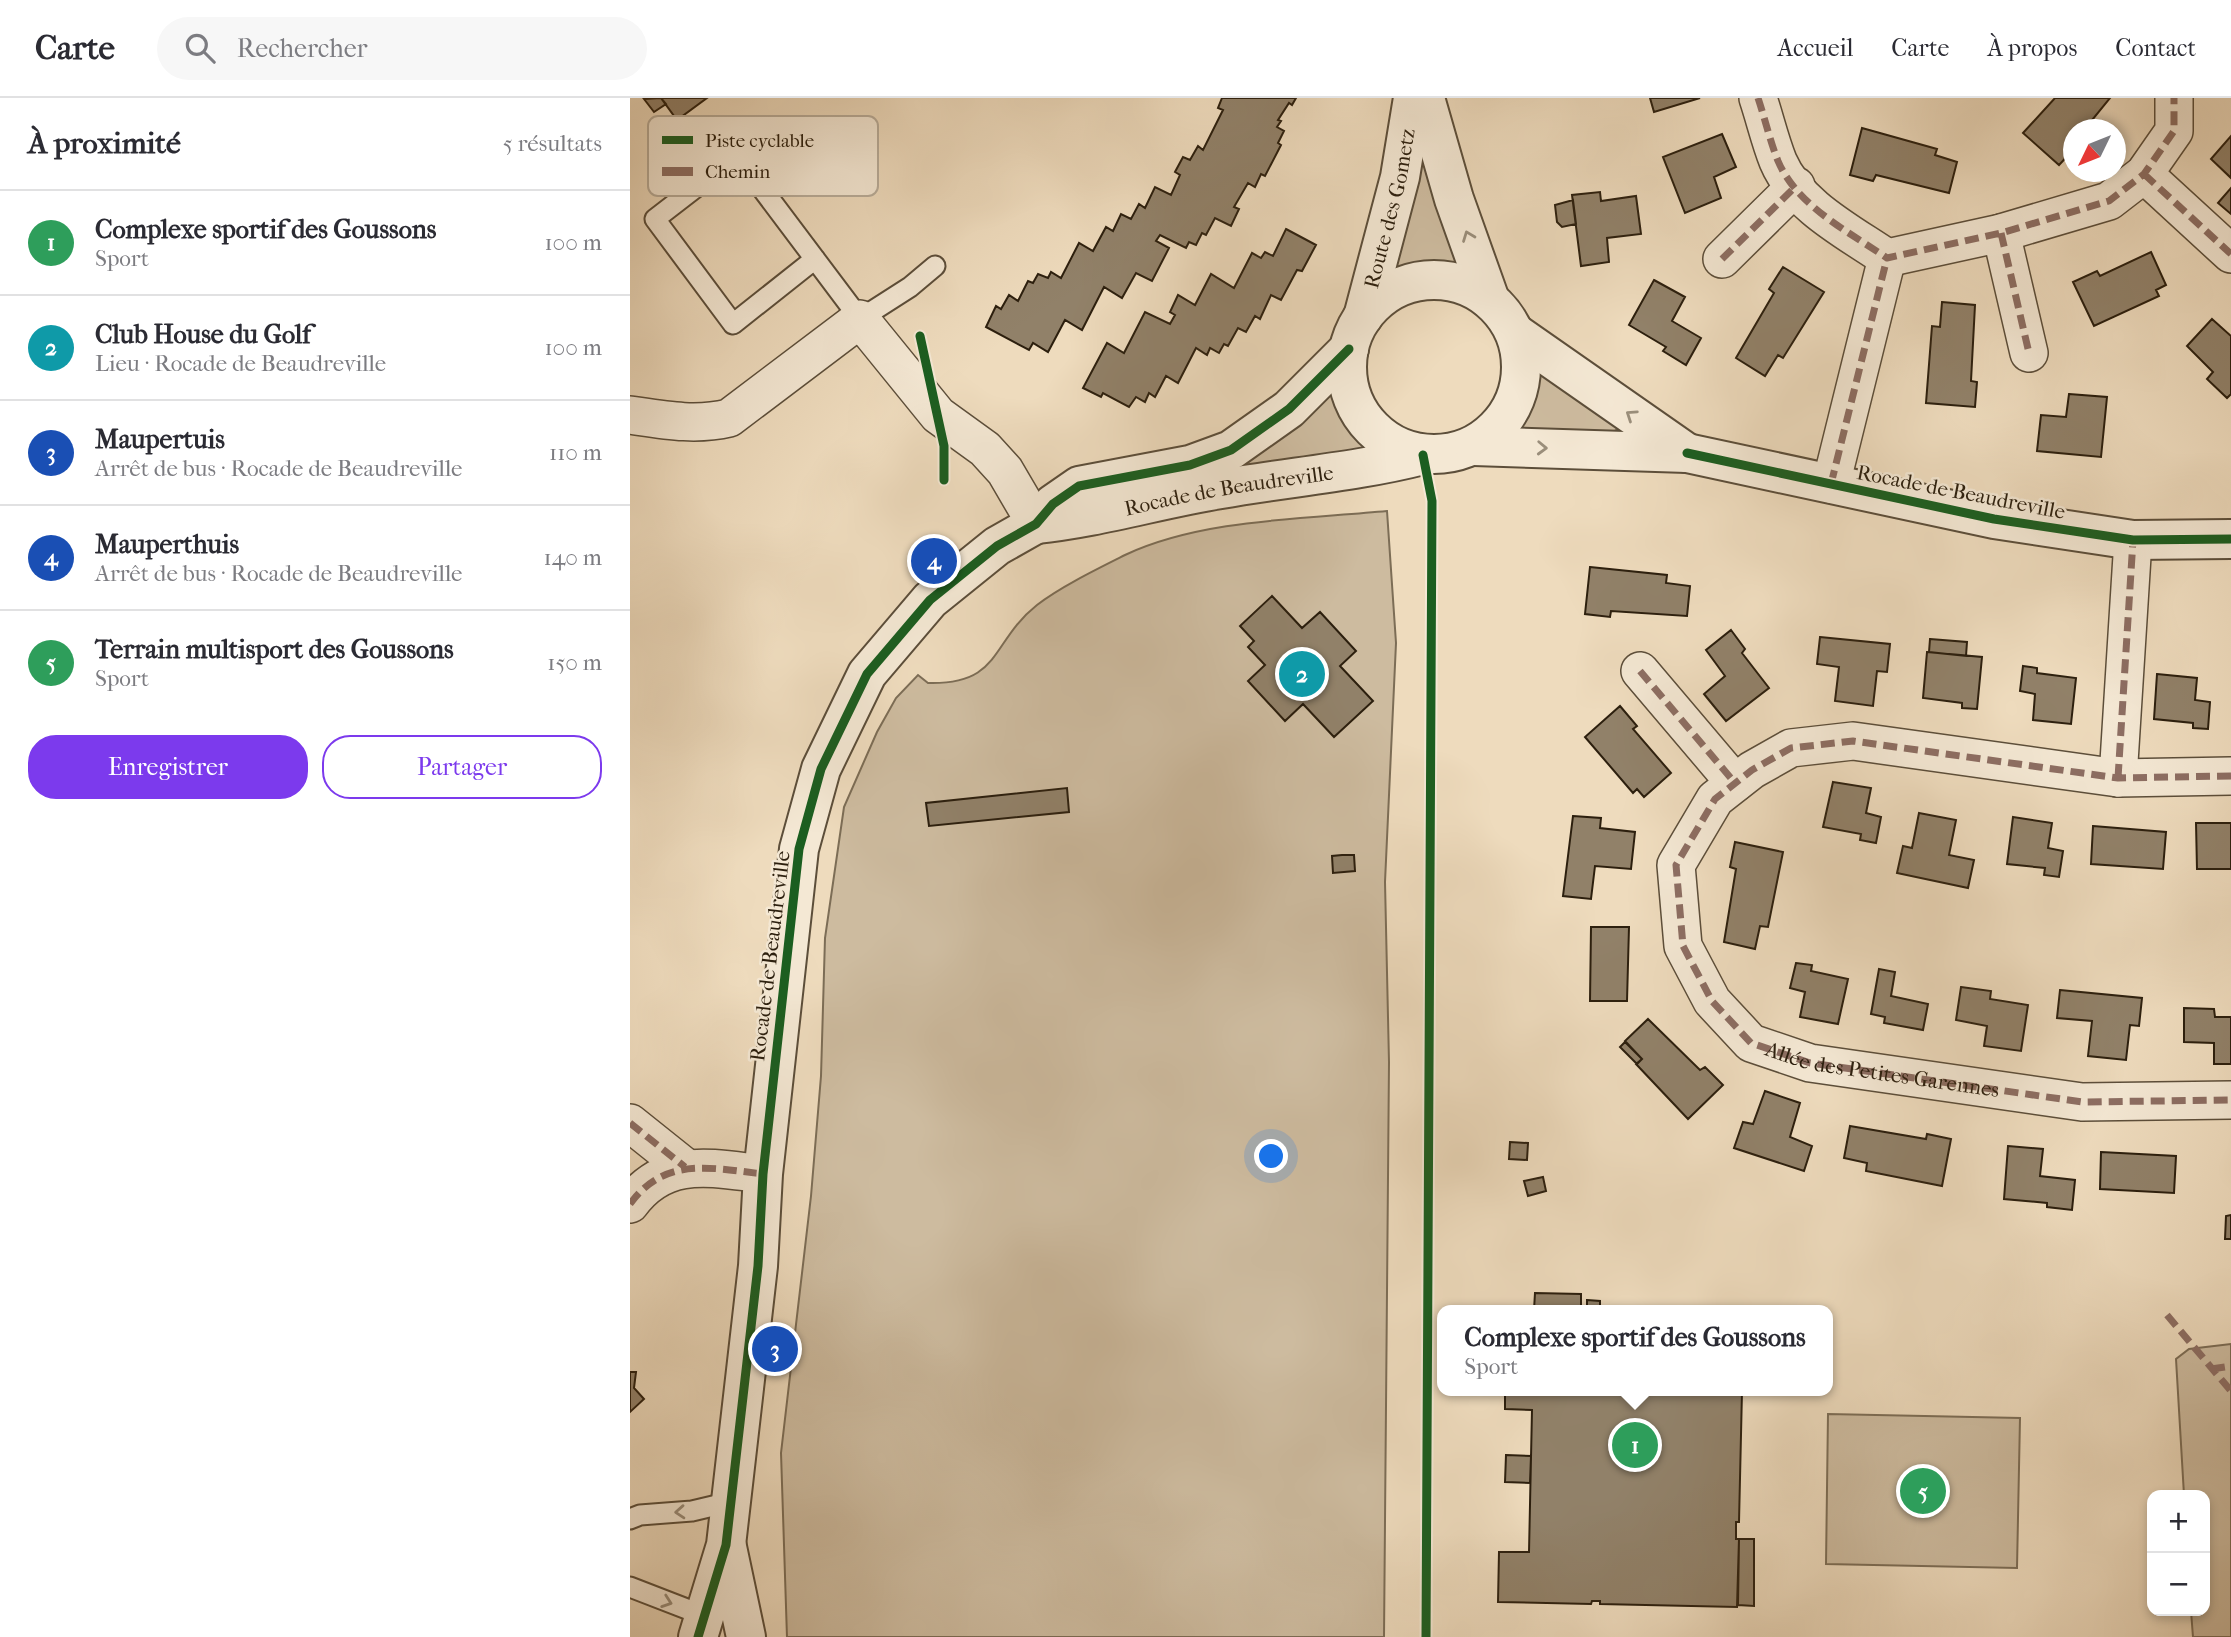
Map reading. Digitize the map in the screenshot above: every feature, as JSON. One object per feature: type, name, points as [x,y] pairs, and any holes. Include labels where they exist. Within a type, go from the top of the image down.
[{"type":"street","name":"Route des Gometz","points":[[1356,333],[1400,177],[1413,98]]},
{"type":"street","name":"Route des Gometz","points":[[1425,98],[1454,199],[1490,300]]},
{"type":"street","points":[[1758,98],[1779,163],[1796,186],[1816,209],[1887,258],[2001,233],[2109,201],[2144,174],[2174,131],[2174,98]]},
{"type":"street","points":[[2144,174],[2231,254]]},
{"type":"street","points":[[1722,259],[1796,186]]},
{"type":"street","points":[[2001,233],[2029,353]]},
{"type":"street","points":[[1831,484],[1887,258]]},
{"type":"street","points":[[1423,281],[1447,281],[1470,288],[1490,300],[1515,333],[1521,359],[1520,385],[1511,410],[1495,431],[1474,446],[1449,454],[1423,454],[1396,446],[1372,429],[1356,405],[1350,387],[1356,333],[1379,300],[1399,287],[1423,281]]},
{"type":"street","points":[[630,415],[687,423],[707,423],[729,418],[860,319],[938,415],[985,449],[1005,471],[1036,524]]},
{"type":"street","name":"Rocade de Beaudreville","points":[[702,1627],[726,1545],[758,1266],[763,1174],[799,849],[821,769],[867,674],[930,600],[997,546],[1036,524],[1054,504],[1079,486],[1190,465],[1231,450],[1289,409],[1356,333]]},
{"type":"street","name":"Rocade de Beaudreville","points":[[1515,333],[1687,453]]},
{"type":"street","name":"Rocade de Beaudreville","points":[[1474,446],[1687,453],[1994,519],[2133,540],[2231,539]]},
{"type":"street","name":"Rocade de Beaudreville","points":[[1036,524],[1069,521],[1222,488],[1391,463],[1423,454]]},
{"type":"street","points":[[2118,778],[2133,540]]},
{"type":"street","points":[[1640,671],[1735,783]]},
{"type":"street","name":"Allée des Petites Garennes","points":[[2231,776],[2118,778],[1853,741],[1791,748],[1752,769],[1715,799],[1676,865],[1684,946],[1712,1001],[1751,1043],[1810,1063],[2082,1101],[2231,1100]]},
{"type":"street","points":[[630,1123],[684,1167]]},
{"type":"street","points":[[630,1204],[642,1187],[684,1167],[763,1174]]},
{"type":"street","name":"Rocade de Beaudreville","points":[[726,1545],[747,1637]]},
{"type":"lane","points":[[685,196],[655,219],[733,324],[816,259]]},
{"type":"lane","points":[[768,196],[860,319],[910,287],[935,266]]},
{"type":"lane","points":[[630,1519],[640,1515],[692,1511],[730,1502]]},
{"type":"lane","points":[[630,1587],[702,1627]]},
{"type":"shaded area","points":[[1417,133],[1461,265],[1428,262],[1399,268],[1395,265]]},
{"type":"shaded area","points":[[1538,372],[1620,427],[1612,433],[1517,433],[1517,427],[1533,399]]},
{"type":"shaded area","points":[[1334,391],[1353,425],[1374,445],[1374,450],[1082,495]]},
{"type":"shaded area","points":[[1387,511],[1396,643],[1385,882],[1389,1062],[1384,1637],[787,1637],[781,1453],[811,1196],[821,1076],[825,938],[844,807],[877,732],[896,698],[918,675],[928,683],[952,682],[970,677],[993,659],[1022,619],[1037,605],[1125,555],[1155,543],[1220,527]]},
{"type":"shaded area","points":[[2231,1344],[2231,1637],[2193,1637],[2191,1616],[2210,1616],[2210,1490],[2184,1490],[2176,1359],[2189,1349]]},
{"type":"shaded area","points":[[1828,1414],[2020,1418],[2017,1568],[1826,1564]]},
{"type":"building","points":[[661,98],[707,98],[682,116],[674,116]]},
{"type":"building","points":[[661,98],[666,104],[654,112],[644,99]]},
{"type":"building","points":[[1222,98],[1296,98],[1292,105],[1289,103],[1278,120],[1281,121],[1277,127],[1284,131],[1278,143],[1281,145],[1265,176],[1261,174],[1255,187],[1248,183],[1234,207],[1239,209],[1231,226],[1215,218],[1206,235],[1202,233],[1196,245],[1189,242],[1186,248],[1160,235],[1156,241],[1169,248],[1152,281],[1136,273],[1122,298],[1104,287],[1082,330],[1065,320],[1048,352],[1033,343],[1029,350],[986,327],[996,306],[1001,309],[1009,295],[1018,301],[1028,281],[1033,283],[1038,274],[1048,278],[1051,272],[1061,278],[1079,243],[1093,251],[1106,227],[1113,231],[1121,214],[1131,219],[1139,204],[1145,208],[1155,187],[1171,195],[1180,175],[1175,172],[1183,157],[1190,160],[1198,146],[1203,150],[1223,110],[1218,108]]},
{"type":"building","points":[[1650,98],[1700,98],[1654,112]]},
{"type":"building","points":[[2055,98],[2110,98],[2093,119],[2063,119],[2063,161],[2059,165],[2023,133]]},
{"type":"building","points":[[1862,128],[1937,149],[1935,155],[1957,162],[1949,193],[1876,175],[1873,181],[1850,175]]},
{"type":"building","points":[[1722,134],[1736,167],[1714,177],[1721,198],[1685,213],[1663,157]]},
{"type":"building","points":[[2231,136],[2231,178],[2211,159]]},
{"type":"building","points":[[2231,188],[2231,214],[2218,203]]},
{"type":"building","points":[[1600,192],[1601,201],[1636,196],[1641,234],[1607,238],[1609,262],[1581,266],[1572,195]]},
{"type":"building","points":[[1573,200],[1576,224],[1562,227],[1557,222],[1555,205]]},
{"type":"building","points":[[1286,229],[1316,245],[1302,271],[1297,270],[1281,300],[1271,295],[1260,319],[1255,316],[1246,332],[1238,328],[1228,346],[1224,344],[1219,353],[1210,348],[1207,355],[1196,348],[1178,383],[1166,376],[1155,397],[1149,393],[1145,402],[1136,397],[1129,407],[1103,393],[1101,397],[1083,388],[1107,343],[1124,353],[1145,312],[1170,324],[1175,315],[1170,312],[1178,295],[1195,305],[1211,274],[1234,288],[1252,253],[1261,258],[1265,252],[1273,256]]},
{"type":"building","points":[[2151,252],[2166,285],[2156,290],[2159,296],[2094,326],[2073,282],[2097,271],[2100,276]]},
{"type":"building","points":[[1783,267],[1824,292],[1783,358],[1778,355],[1765,376],[1736,358],[1774,293],[1769,289]]},
{"type":"building","points":[[1654,280],[1685,297],[1672,321],[1701,338],[1686,365],[1663,351],[1666,347],[1629,325]]},
{"type":"building","points":[[1942,302],[1975,305],[1971,381],[1977,382],[1975,407],[1926,403],[1932,326],[1940,327]]},
{"type":"building","points":[[2212,319],[2231,336],[2231,394],[2227,398],[2207,379],[2213,372],[2187,346]]},
{"type":"building","points":[[2069,394],[2107,397],[2101,457],[2037,451],[2041,415],[2066,417]]},
{"type":"building","points":[[1590,567],[1667,575],[1666,583],[1690,586],[1687,616],[1611,611],[1610,617],[1585,614]]},
{"type":"building","points":[[1272,596],[1302,628],[1320,612],[1356,651],[1340,666],[1373,701],[1334,737],[1303,704],[1285,721],[1248,681],[1265,665],[1248,647],[1254,641],[1240,626]]},
{"type":"building","points":[[1731,630],[1745,649],[1742,653],[1769,688],[1726,721],[1704,694],[1725,676],[1706,650]]},
{"type":"building","points":[[1820,637],[1890,644],[1887,672],[1877,671],[1873,706],[1835,701],[1839,667],[1817,664]]},
{"type":"building","points":[[1930,639],[1967,642],[1966,656],[1929,652]]},
{"type":"building","points":[[1927,652],[1982,657],[1977,709],[1962,708],[1962,703],[1923,698]]},
{"type":"building","points":[[2023,666],[2037,668],[2037,673],[2076,678],[2071,724],[2033,720],[2035,694],[2020,691]]},
{"type":"building","points":[[2157,674],[2197,678],[2195,700],[2210,702],[2208,729],[2193,728],[2193,723],[2154,719]]},
{"type":"building","points":[[1620,706],[1637,726],[1633,729],[1671,773],[1644,797],[1637,789],[1633,793],[1585,737]]},
{"type":"building","points":[[1833,782],[1871,788],[1866,813],[1881,817],[1876,843],[1860,840],[1861,834],[1823,827]]},
{"type":"building","points":[[1067,788],[1069,812],[929,826],[926,803]]},
{"type":"building","points":[[1919,813],[1956,820],[1949,855],[1974,860],[1968,888],[1897,873],[1903,846],[1912,848]]},
{"type":"building","points":[[1573,816],[1601,818],[1600,828],[1635,832],[1631,869],[1595,866],[1591,899],[1563,896]]},
{"type":"building","points":[[2013,817],[2052,823],[2048,848],[2063,851],[2059,877],[2044,875],[2045,868],[2007,864]]},
{"type":"building","points":[[2196,823],[2231,823],[2231,869],[2197,869]]},
{"type":"building","points":[[2093,826],[2166,832],[2163,869],[2091,864]]},
{"type":"building","points":[[1735,842],[1783,852],[1768,927],[1760,926],[1755,949],[1724,942],[1736,869],[1730,867]]},
{"type":"building","points":[[1354,855],[1355,871],[1333,873],[1332,856]]},
{"type":"building","points":[[1591,927],[1629,927],[1627,1001],[1590,1001]]},
{"type":"building","points":[[1796,963],[1812,965],[1811,971],[1848,979],[1838,1024],[1800,1017],[1805,992],[1790,988]]},
{"type":"building","points":[[1879,969],[1895,972],[1891,996],[1928,1004],[1923,1030],[1884,1023],[1885,1017],[1871,1014]]},
{"type":"building","points":[[1961,987],[1991,991],[1990,999],[2028,1005],[2021,1051],[1984,1046],[1987,1026],[1956,1020]]},
{"type":"building","points":[[2060,990],[2142,998],[2139,1026],[2130,1025],[2126,1060],[2088,1056],[2092,1021],[2057,1018]]},
{"type":"building","points":[[2184,1008],[2214,1009],[2215,1017],[2231,1017],[2231,1064],[2214,1064],[2214,1043],[2184,1042]]},
{"type":"building","points":[[1648,1019],[1700,1070],[1705,1067],[1723,1085],[1688,1119],[1636,1064],[1642,1059],[1625,1041]]},
{"type":"building","points":[[1625,1042],[1642,1059],[1637,1064],[1620,1047]]},
{"type":"building","points":[[1765,1091],[1800,1103],[1790,1137],[1812,1146],[1804,1171],[1734,1148],[1743,1122],[1753,1124]]},
{"type":"building","points":[[1850,1126],[1926,1139],[1927,1134],[1951,1139],[1942,1186],[1866,1171],[1867,1163],[1844,1158]]},
{"type":"building","points":[[1510,1142],[1528,1143],[1527,1160],[1509,1159]]},
{"type":"building","points":[[2008,1146],[2043,1149],[2040,1176],[2075,1180],[2072,1210],[2047,1207],[2047,1203],[2004,1199]]},
{"type":"building","points":[[2101,1152],[2176,1156],[2174,1193],[2100,1189]]},
{"type":"building","points":[[1543,1177],[1546,1191],[1528,1196],[1524,1181]]},
{"type":"building","points":[[2231,1215],[2231,1239],[2225,1239],[2226,1216]]},
{"type":"building","points":[[1535,1293],[1581,1294],[1581,1305],[1534,1305]]},
{"type":"building","points":[[1587,1300],[1600,1301],[1600,1305],[1587,1305]]},
{"type":"building","points":[[630,1372],[636,1372],[634,1388],[644,1399],[630,1412]]},
{"type":"building","points":[[1505,1396],[1742,1396],[1739,1522],[1736,1522],[1736,1539],[1739,1539],[1737,1607],[1600,1604],[1600,1601],[1592,1601],[1591,1604],[1498,1602],[1499,1552],[1529,1552],[1532,1410],[1505,1409]]},
{"type":"building","points":[[1506,1455],[1531,1456],[1530,1483],[1505,1482]]},
{"type":"building","points":[[1739,1539],[1754,1539],[1754,1606],[1738,1605]]},
{"type":"marked path","points":[[1758,98],[1778,161],[1798,191],[1825,217],[1887,258],[2001,233],[2109,201],[2144,174],[2174,131],[2174,98]]},
{"type":"marked path","points":[[2144,174],[2231,254]]},
{"type":"marked path","points":[[1722,259],[1796,186]]},
{"type":"marked path","points":[[2001,233],[2029,353]]},
{"type":"marked path","points":[[1831,484],[1887,258]]},
{"type":"marked path","points":[[2118,778],[2133,540]]},
{"type":"marked path","points":[[1640,671],[1735,783]]},
{"type":"marked path","points":[[2231,776],[2118,778],[1853,741],[1791,748],[1752,770],[1715,799],[1676,865],[1683,946],[1712,1001],[1751,1043],[1810,1063],[2082,1102],[2231,1100]]},
{"type":"marked path","points":[[630,1123],[685,1167]]},
{"type":"marked path","points":[[630,1204],[658,1178],[674,1172],[707,1168],[763,1174]]},
{"type":"marked path","points":[[2167,1315],[2231,1391]]},
{"type":"marked path","points":[[2211,1369],[2231,1366]]},
{"type":"cycle path","points":[[920,336],[944,446],[944,480]]},
{"type":"cycle path","points":[[698,1637],[726,1545],[758,1266],[763,1174],[799,849],[821,769],[867,674],[930,600],[997,546],[1036,524],[1053,504],[1079,486],[1190,465],[1231,450],[1289,409],[1349,349]]},
{"type":"cycle path","points":[[1687,453],[1994,519],[2133,540],[2231,539]]},
{"type":"cycle path","points":[[1423,455],[1432,501],[1426,1637]]},
{"type":"place","name":"Mauperthuis","points":[[934,561]]},
{"type":"place","name":"Club House du Golf","points":[[1302,674]]},
{"type":"place","name":"Maupertuis","points":[[775,1349]]},
{"type":"place","name":"Complexe sportif des Goussons","points":[[1635,1445]]},
{"type":"place","name":"Terrain multisport des Goussons","points":[[1923,1491]]}]
